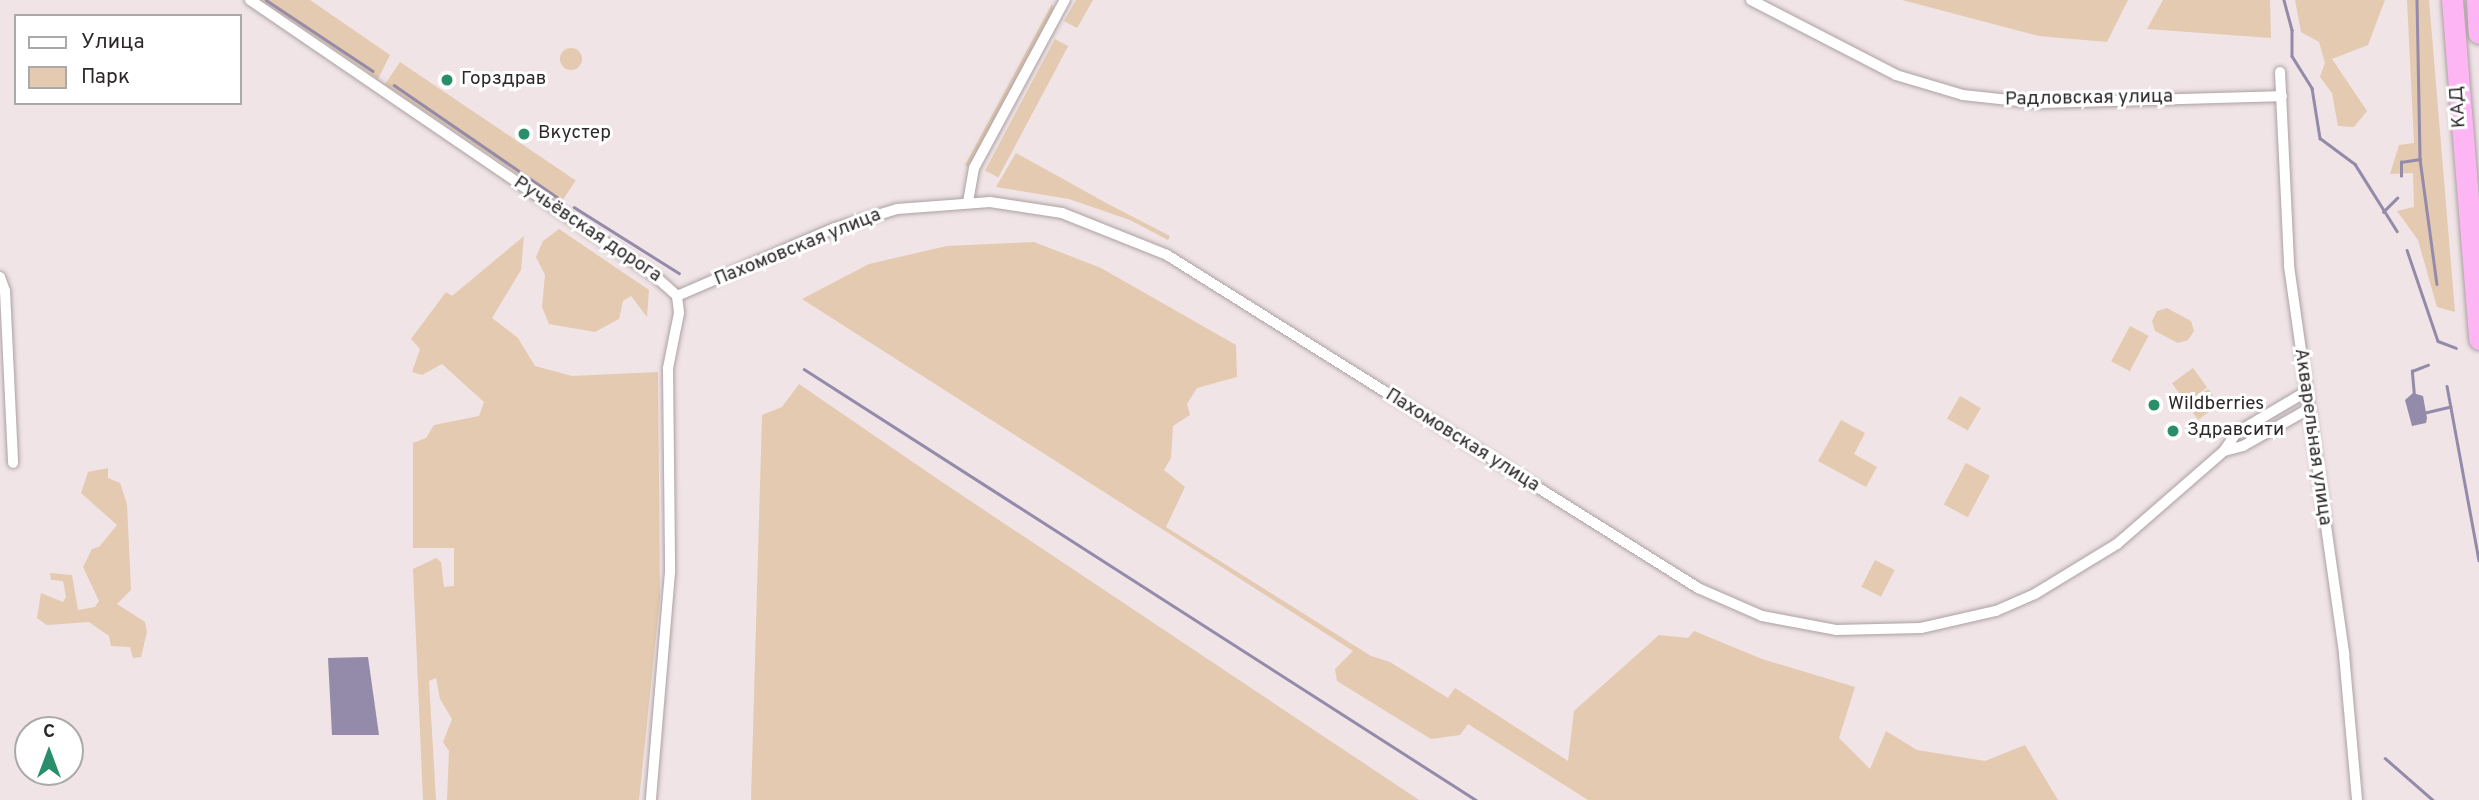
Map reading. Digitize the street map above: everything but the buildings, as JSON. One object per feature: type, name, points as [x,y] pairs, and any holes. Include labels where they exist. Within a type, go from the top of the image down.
[{"type":"highway","name":"КАД","points":[[2452,0],[2479,339]]},
{"type":"highway","points":[[2477,0],[2479,33]]},
{"type":"street","name":"Ручьёвская дорога","points":[[250,0],[654,276],[677,296],[679,313],[668,368],[670,572],[651,800]]},
{"type":"street","points":[[968,202],[974,168],[1065,0]]},
{"type":"street","name":"Радловская улица","points":[[1751,0],[1896,75],[1963,95],[2037,103],[2282,96]]},
{"type":"street","name":"Акварельная улица","points":[[2280,72],[2289,266],[2304,393],[2344,654],[2357,800]]},
{"type":"street","name":"Пахомовская улица","points":[[677,296],[866,218],[907,207],[968,202],[1062,213],[1167,255],[1698,588],[1762,616],[1795,623],[1885,631],[1996,611],[2035,594],[2117,544],[2224,451],[2235,433],[2304,393]]},
{"type":"street","points":[[0,276],[5,291],[13,463]]},
{"type":"street","name":"Пахомовская улица","points":[[2224,451],[2243,446],[2307,410]]},
{"type":"green space","points":[[261,0],[310,0],[390,55],[378,79]]},
{"type":"green space","points":[[1076,0],[1093,0],[1077,28],[1064,21]]},
{"type":"green space","points":[[1902,0],[2128,0],[2107,42],[2039,36]]},
{"type":"green space","points":[[2163,0],[2270,0],[2271,38],[2147,29]]},
{"type":"green space","points":[[2295,0],[2385,0],[2368,45],[2332,59],[2367,111],[2354,127],[2338,126],[2332,93],[2320,77],[2325,63],[2319,42],[2301,32]]},
{"type":"green space","points":[[2407,0],[2429,0],[2455,312],[2437,307],[2418,240],[2397,211],[2414,207],[2413,173],[2390,174],[2399,145],[2414,143]]},
{"type":"green space","points":[[1052,4],[1054,10],[968,167],[965,165]]},
{"type":"green space","points":[[1055,39],[1068,46],[998,178],[985,171]]},
{"type":"green space","points":[[567,48],[575,48],[582,55],[582,63],[575,70],[567,70],[560,63],[560,55]]},
{"type":"green space","points":[[400,62],[576,181],[561,203],[385,84]]},
{"type":"green space","points":[[1016,153],[1170,236],[1168,240],[1130,220],[1069,199],[996,187]]},
{"type":"green space","points":[[559,229],[649,290],[647,317],[631,296],[623,301],[619,319],[595,332],[549,324],[542,307],[545,275],[536,257],[543,241]]},
{"type":"green space","points":[[524,236],[521,270],[492,318],[518,338],[535,366],[572,376],[658,372],[660,598],[639,800],[447,800],[449,751],[443,742],[452,719],[440,699],[436,678],[429,681],[436,800],[423,800],[413,569],[436,558],[441,562],[444,587],[454,586],[454,548],[413,548],[413,443],[426,438],[434,425],[479,416],[484,402],[442,364],[422,375],[412,372],[420,349],[411,339],[446,292],[452,296]]},
{"type":"green space","points":[[1034,242],[1101,268],[1236,345],[1237,377],[1197,388],[1187,404],[1190,415],[1173,426],[1171,458],[1164,470],[1185,487],[1166,527],[1371,656],[1390,662],[1448,698],[1455,688],[1568,761],[1574,711],[1659,635],[1688,638],[1694,631],[1762,659],[1855,687],[1839,738],[1870,769],[1886,731],[1917,750],[1985,761],[2025,745],[2058,800],[1588,800],[1468,724],[1460,735],[1431,739],[1337,681],[1335,669],[1353,651],[802,299],[869,264],[947,246]]},
{"type":"green space","points":[[2167,308],[2191,321],[2194,331],[2188,340],[2178,343],[2155,331],[2152,321],[2157,311]]},
{"type":"green space","points":[[2130,326],[2149,336],[2130,371],[2111,361]]},
{"type":"green space","points":[[2193,368],[2207,387],[2186,403],[2172,383]]},
{"type":"green space","points":[[799,384],[1419,800],[751,800],[762,415],[782,407]]},
{"type":"green space","points":[[2208,389],[2219,404],[2198,420],[2187,404]]},
{"type":"green space","points":[[1960,396],[1981,408],[1968,431],[1947,419]]},
{"type":"green space","points":[[1841,420],[1865,433],[1854,454],[1877,467],[1866,487],[1818,461]]},
{"type":"green space","points":[[1966,463],[1990,476],[1968,517],[1944,504]]},
{"type":"green space","points":[[108,468],[108,478],[120,483],[127,504],[131,590],[117,604],[145,622],[147,632],[141,657],[133,658],[130,647],[111,646],[109,636],[89,622],[47,625],[37,618],[41,593],[63,602],[66,597],[63,581],[51,580],[50,573],[72,575],[78,610],[95,607],[99,601],[83,567],[92,549],[99,547],[117,525],[81,493],[88,472]]},
{"type":"green space","points":[[1875,560],[1895,570],[1881,597],[1861,587]]},
{"type":"shaded area","points":[[2413,393],[2423,396],[2427,418],[2426,423],[2412,426],[2405,400]]},
{"type":"shaded area","points":[[368,657],[379,735],[332,735],[328,658]]},
{"type":"waterway","points":[[266,0],[373,71]]},
{"type":"waterway","points":[[2284,0],[2292,30],[2292,56],[2312,88],[2320,138],[2355,164],[2397,231]]},
{"type":"waterway","points":[[2417,0],[2420,159],[2437,284]]},
{"type":"waterway","points":[[394,85],[557,197]]},
{"type":"waterway","points":[[2401,176],[2401,162],[2420,159]]},
{"type":"waterway","points":[[2383,212],[2397,198]]},
{"type":"waterway","points":[[574,207],[679,273]]},
{"type":"waterway","points":[[2407,250],[2438,341],[2456,348]]},
{"type":"waterway","points":[[2414,396],[2412,371],[2428,365]]},
{"type":"waterway","points":[[804,369],[1476,800]]},
{"type":"waterway","points":[[2447,386],[2479,560]]},
{"type":"waterway","points":[[2423,413],[2450,407]]},
{"type":"waterway","points":[[2385,758],[2433,800]]},
{"type":"place","name":"Горздрав","points":[[447,80]]},
{"type":"place","name":"Вкустер","points":[[524,134]]},
{"type":"place","name":"Wildberries","points":[[2154,405]]},
{"type":"place","name":"Здравсити","points":[[2173,431]]}]
